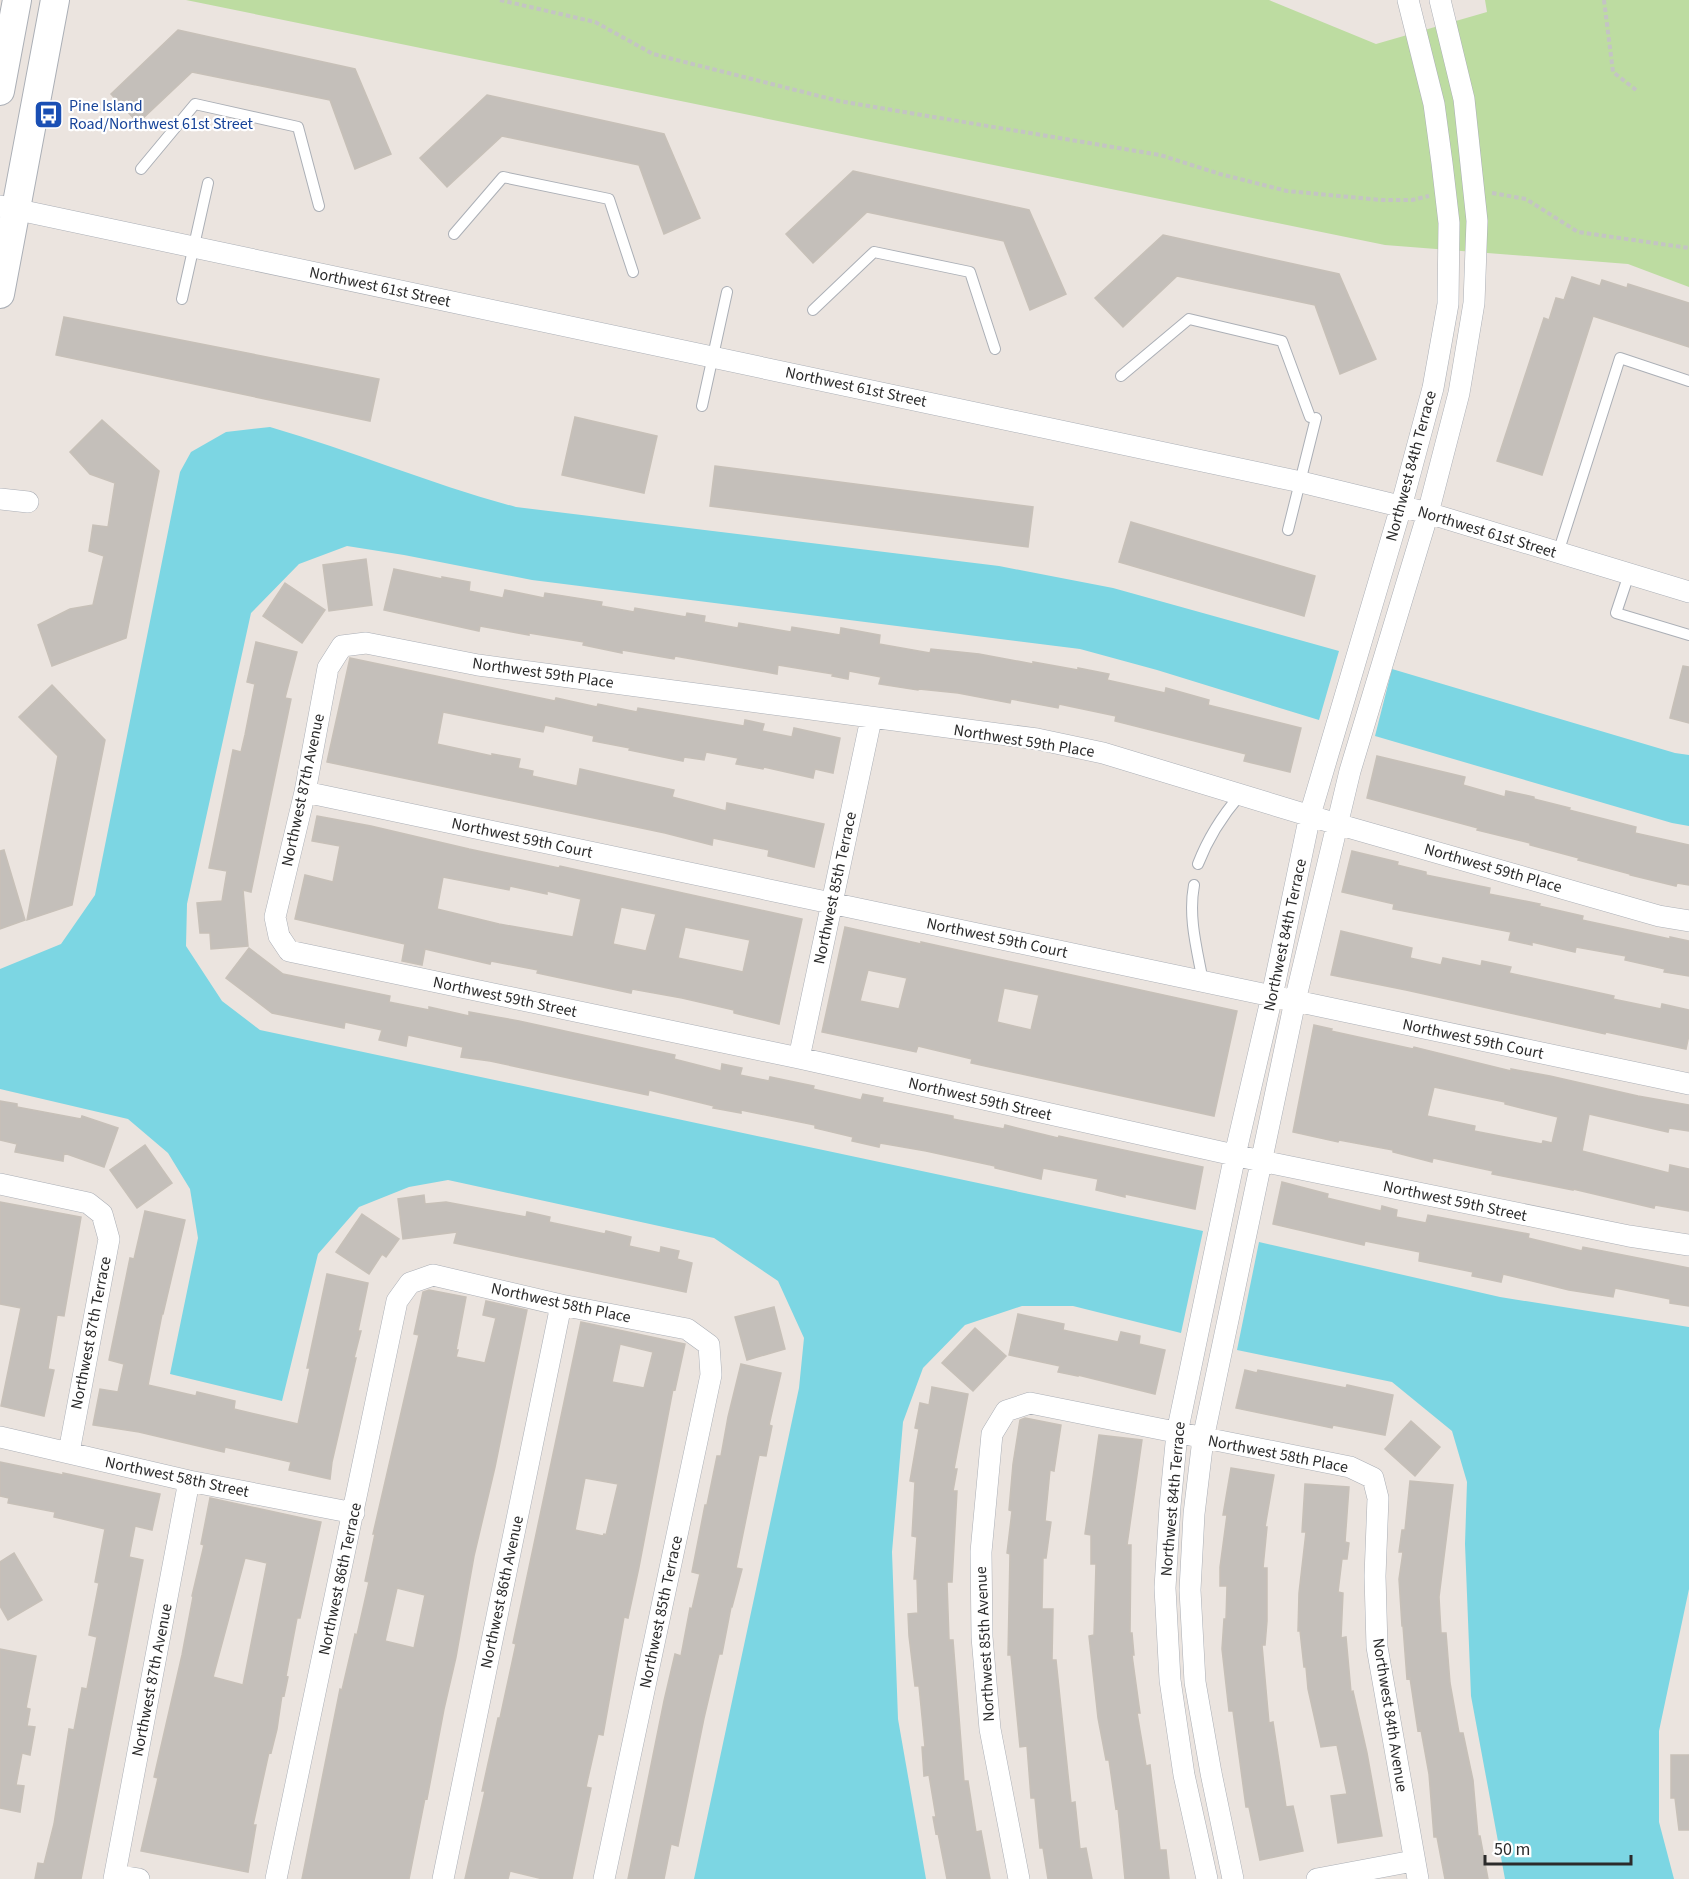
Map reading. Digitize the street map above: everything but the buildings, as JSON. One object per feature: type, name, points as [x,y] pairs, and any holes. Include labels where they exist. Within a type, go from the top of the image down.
[{"type":"main road","points":[[0,91],[16,0]]},
{"type":"main road","points":[[0,294],[8,208],[55,0]]},
{"type":"street","name":"Northwest 84th Terrace","points":[[1207,1879],[1184,1775],[1170,1680],[1165,1588],[1177,1433],[1310,815],[1401,507],[1433,388],[1448,304],[1449,223],[1434,104],[1408,0]]},
{"type":"street","name":"Northwest 84th Terrace","points":[[1233,1879],[1195,1682],[1190,1590],[1194,1514],[1203,1439],[1295,1001],[1337,824],[1350,771],[1428,513],[1460,393],[1474,303],[1477,221],[1464,99],[1440,0]]},
{"type":"street","name":"Northwest 61st Street","points":[[8,208],[1300,482],[1428,513],[1689,592]]},
{"type":"street","points":[[0,499],[28,502]]},
{"type":"street","name":"Northwest 59th Place","points":[[342,646],[366,643],[478,665],[1048,741],[1102,753],[1337,824],[1659,916],[1689,921]]},
{"type":"street","name":"Northwest 87th Avenue","points":[[279,936],[275,917],[305,792],[328,668],[342,646]]},
{"type":"street","name":"Northwest 85th Terrace","points":[[799,1058],[872,718]]},
{"type":"street","name":"Northwest 59th Court","points":[[305,792],[1689,1084]]},
{"type":"street","name":"Northwest 59th Street","points":[[279,936],[289,951],[799,1058],[1261,1161],[1629,1236],[1689,1245]]},
{"type":"street","name":"Northwest 87th Terrace","points":[[0,1184],[88,1203],[102,1214],[109,1239],[69,1452]]},
{"type":"street","name":"Northwest 58th Place","points":[[410,1283],[433,1275],[561,1305],[687,1329],[709,1345]]},
{"type":"street","name":"Northwest 86th Terrace","points":[[276,1879],[397,1301],[410,1283]]},
{"type":"street","name":"Northwest 86th Avenue","points":[[443,1879],[561,1305]]},
{"type":"street","name":"Northwest 85th Terrace","points":[[604,1879],[711,1375],[709,1345]]},
{"type":"street","name":"Northwest 58th Place","points":[[1006,1411],[1030,1403],[1350,1467],[1373,1478]]},
{"type":"street","name":"Northwest 85th Avenue","points":[[1006,1411],[992,1434],[981,1552],[982,1626],[990,1729],[1019,1879]]},
{"type":"street","name":"Northwest 58th Street","points":[[0,1437],[189,1481],[354,1513]]},
{"type":"street","name":"Northwest 84th Avenue","points":[[1373,1478],[1378,1498],[1375,1576],[1377,1647],[1416,1870]]},
{"type":"street","name":"Northwest 87th Avenue","points":[[115,1877],[189,1481]]},
{"type":"street","points":[[1317,1879],[1416,1870]]},
{"type":"street","points":[[115,1877],[139,1879]]},
{"type":"lane","points":[[141,169],[195,104],[298,127],[319,206]]},
{"type":"lane","points":[[453,234],[503,177],[609,199],[633,272]]},
{"type":"lane","points":[[182,299],[208,183]]},
{"type":"lane","points":[[813,310],[874,252],[970,272],[995,349]]},
{"type":"lane","points":[[702,406],[727,292]]},
{"type":"lane","points":[[1121,376],[1189,319],[1282,341],[1313,417],[1288,530]]},
{"type":"lane","points":[[1558,553],[1620,358],[1689,381]]},
{"type":"lane","points":[[1629,574],[1616,614],[1689,636]]},
{"type":"lane","points":[[1198,864],[1215,828],[1240,795]]},
{"type":"lane","points":[[1194,885],[1191,902],[1192,926],[1203,981]]},
{"type":"path","points":[[500,0],[595,22],[653,54],[839,101],[1160,154],[1220,174]]},
{"type":"path","points":[[1604,0],[1613,72],[1636,90]]},
{"type":"green space","points":[[186,0],[1269,0],[1376,44],[1487,12],[1485,0],[1689,0],[1689,287],[1628,264],[1385,245]]},
{"type":"water","points":[[270,427],[454,489],[516,507],[999,566],[1113,588],[1339,651],[1319,720],[1080,649],[532,580],[347,546],[299,564],[251,613],[187,904],[186,946],[222,1001],[260,1030],[1203,1231],[1181,1333],[1073,1306],[1022,1306],[965,1325],[923,1368],[903,1422],[892,1552],[898,1719],[926,1879],[694,1879],[799,1388],[804,1338],[778,1281],[714,1238],[448,1180],[409,1187],[359,1207],[318,1254],[282,1401],[170,1374],[198,1238],[190,1189],[168,1153],[128,1119],[0,1089],[0,969],[61,944],[95,895],[180,472],[191,452],[226,432]]},
{"type":"water","points":[[1392,669],[1675,753],[1689,755],[1689,826],[1672,823],[1375,736]]},
{"type":"water","points":[[1259,1242],[1500,1297],[1689,1327],[1689,1589],[1659,1731],[1659,1822],[1674,1879],[1505,1879],[1471,1696],[1465,1544],[1467,1482],[1452,1431],[1392,1382],[1237,1350]]},
{"type":"place","name":"Pine Island Road/Northwest 61st Street","points":[[48,115]]}]
